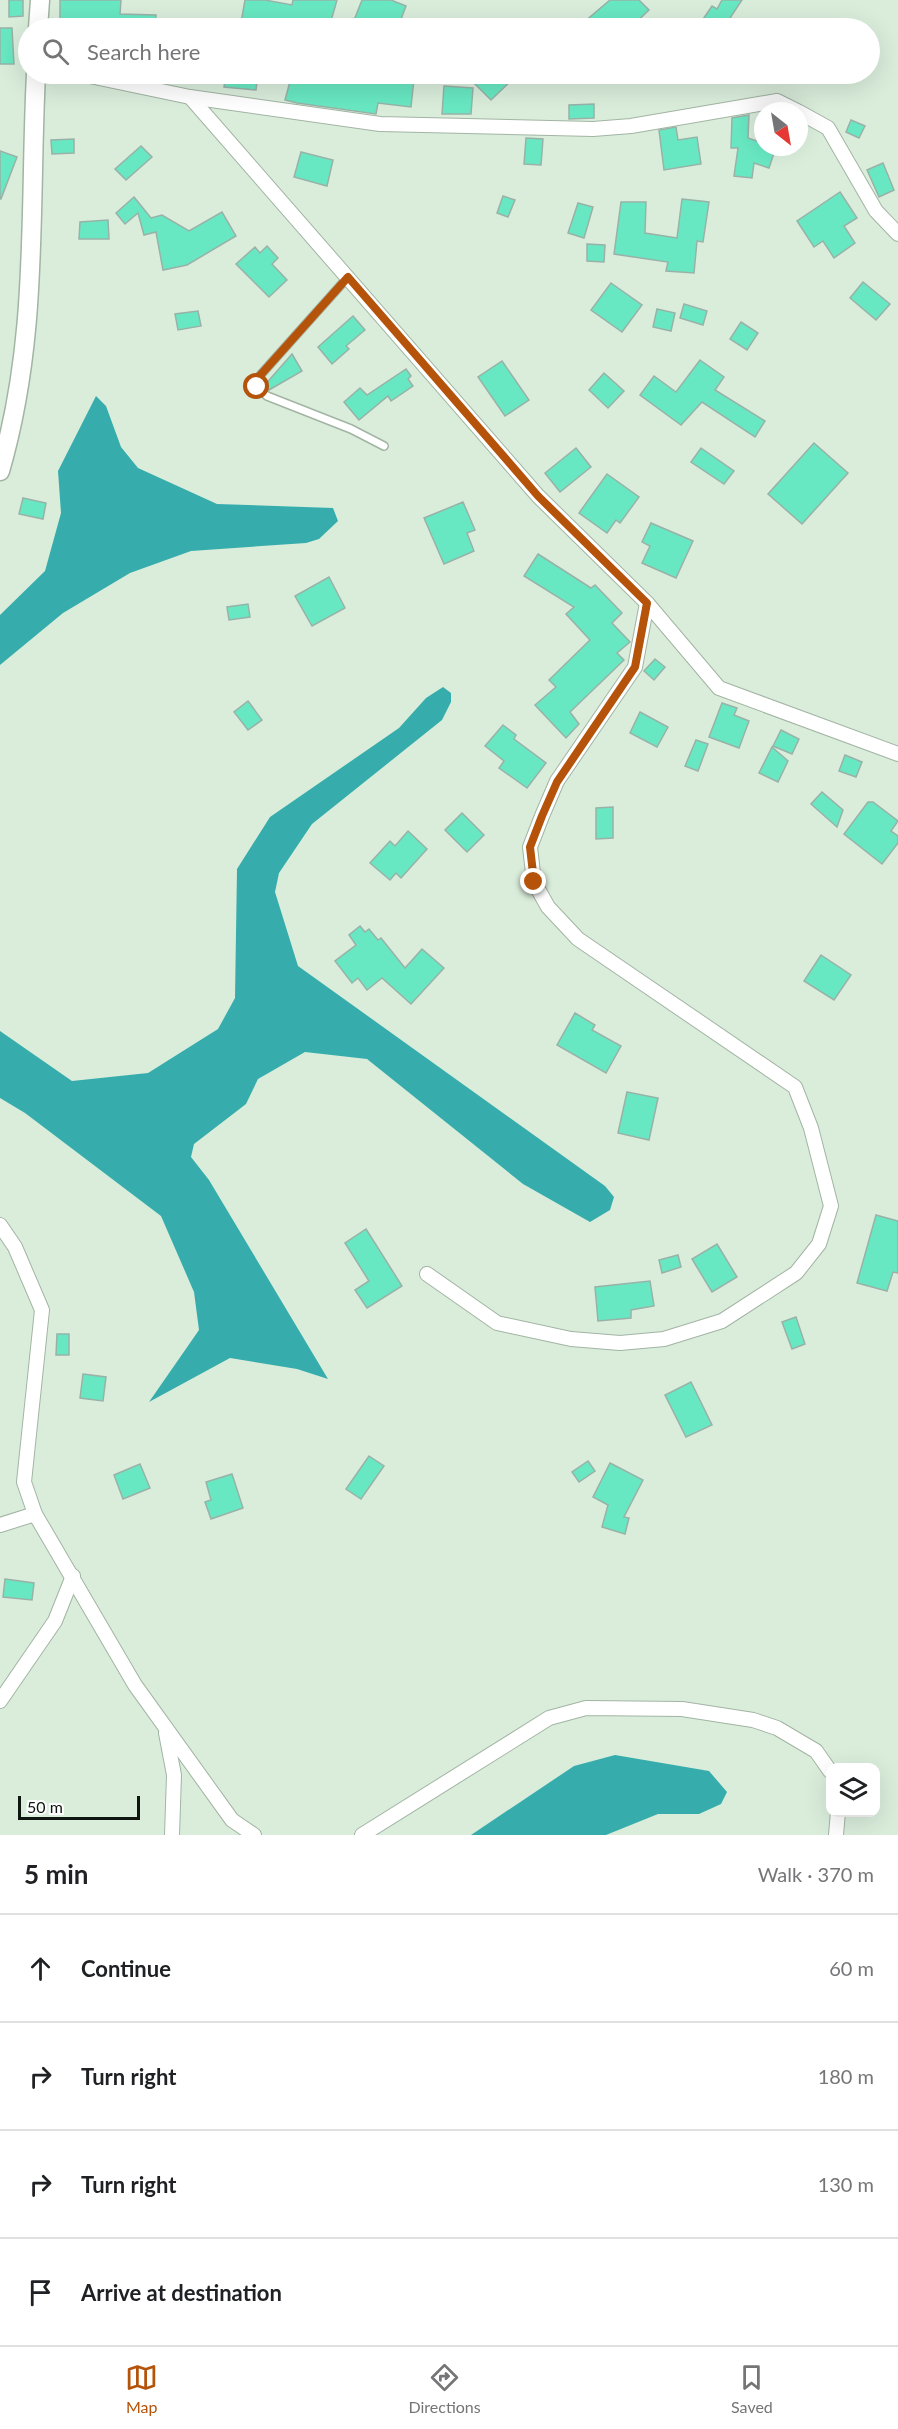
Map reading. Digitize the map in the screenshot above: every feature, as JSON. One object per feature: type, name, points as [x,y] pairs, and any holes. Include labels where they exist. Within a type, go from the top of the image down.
[{"type":"street","points":[[39,18],[40,0]]},
{"type":"street","points":[[0,471],[19,391],[29,325],[36,84]]},
{"type":"street","points":[[128,84],[190,97],[380,124],[593,129],[631,126],[754,105]]},
{"type":"street","points":[[190,97],[538,496],[647,603],[718,688],[898,754]]},
{"type":"street","points":[[808,117],[828,128],[876,211],[898,234]]},
{"type":"street","points":[[427,1274],[497,1323],[571,1338],[610,1342],[664,1339],[722,1321],[796,1274],[819,1244],[831,1206],[810,1128],[795,1087],[578,939],[548,907],[534,882],[530,847],[542,816],[557,782],[635,667],[647,603]]},
{"type":"street","points":[[0,1224],[15,1247],[42,1310],[24,1482],[35,1514],[135,1685],[232,1820],[254,1835]]},
{"type":"street","points":[[0,1525],[35,1514]]},
{"type":"street","points":[[0,1701],[54,1621],[73,1576]]},
{"type":"street","points":[[362,1835],[549,1718],[586,1708],[682,1708],[753,1720],[777,1728],[816,1751],[826,1764]]},
{"type":"street","points":[[165,1727],[174,1775],[172,1835]]},
{"type":"street","points":[[836,1835],[838,1817]]},
{"type":"lane","points":[[348,277],[256,380],[257,387],[267,396],[351,429],[384,446]]},
{"type":"water","points":[[96,396],[106,406],[121,447],[138,468],[217,504],[333,508],[338,521],[319,539],[306,543],[191,551],[130,573],[63,613],[0,665],[0,615],[45,571],[61,513],[58,471]]},
{"type":"water","points":[[443,687],[451,693],[451,702],[442,720],[312,824],[279,873],[275,892],[298,966],[605,1186],[614,1197],[610,1210],[590,1222],[523,1184],[367,1059],[305,1052],[258,1079],[246,1104],[194,1144],[191,1157],[209,1180],[328,1379],[297,1369],[230,1358],[149,1402],[199,1330],[194,1292],[161,1216],[25,1113],[0,1098],[0,1031],[72,1081],[148,1073],[218,1029],[235,998],[237,869],[270,817],[399,728],[426,698]]},
{"type":"water","points":[[615,1755],[709,1771],[727,1792],[721,1804],[699,1814],[658,1814],[606,1835],[471,1835],[574,1766]]},
{"type":"building","points":[[9,0],[23,0],[23,16],[9,17]]},
{"type":"building","points":[[60,0],[121,0],[120,14],[156,15],[156,18],[60,18]]},
{"type":"building","points":[[245,0],[265,0],[292,5],[293,0],[337,0],[332,18],[242,18]]},
{"type":"building","points":[[362,0],[391,0],[406,6],[401,18],[355,18]]},
{"type":"building","points":[[610,0],[639,0],[649,10],[641,18],[589,18]]},
{"type":"building","points":[[722,0],[742,0],[730,18],[704,18],[712,6],[717,9]]},
{"type":"building","points":[[0,28],[12,28],[14,64],[0,64]]},
{"type":"building","points":[[224,84],[257,84],[256,90],[224,87]]},
{"type":"building","points":[[289,84],[413,84],[411,107],[378,103],[376,114],[285,100]]},
{"type":"building","points":[[475,84],[508,84],[491,100]]},
{"type":"building","points":[[444,86],[473,88],[471,114],[442,114]]},
{"type":"building","points":[[594,104],[594,118],[569,119],[569,105]]},
{"type":"building","points":[[749,115],[748,138],[754,140],[754,156],[773,156],[769,168],[754,163],[752,178],[734,176],[738,148],[731,148],[732,118]]},
{"type":"building","points":[[851,120],[865,126],[859,138],[846,132]]},
{"type":"building","points":[[676,127],[678,140],[697,137],[701,164],[664,170],[659,130]]},
{"type":"building","points":[[526,138],[543,139],[541,165],[524,164]]},
{"type":"building","points":[[74,139],[74,153],[52,154],[51,140]]},
{"type":"building","points":[[141,146],[152,157],[126,180],[115,169]]},
{"type":"building","points":[[0,151],[17,157],[1,199],[0,199]]},
{"type":"building","points":[[301,152],[333,160],[327,186],[294,177]]},
{"type":"building","points":[[883,163],[894,190],[879,197],[867,170]]},
{"type":"building","points":[[840,192],[857,218],[844,226],[855,243],[834,258],[823,241],[814,247],[797,221]]},
{"type":"building","points":[[503,196],[515,200],[508,217],[497,213]]},
{"type":"building","points":[[134,197],[151,218],[162,215],[189,231],[222,212],[236,236],[187,265],[163,270],[156,232],[144,235],[138,213],[125,224],[116,213]]},
{"type":"building","points":[[682,199],[709,202],[703,242],[697,241],[694,273],[666,271],[668,262],[614,254],[621,202],[646,202],[645,233],[677,238]]},
{"type":"building","points":[[578,203],[593,207],[584,238],[568,233]]},
{"type":"building","points":[[108,220],[109,239],[79,239],[80,222]]},
{"type":"building","points":[[587,244],[605,245],[604,262],[587,261]]},
{"type":"building","points":[[267,246],[278,258],[272,264],[287,280],[269,297],[236,264],[255,247],[260,253]]},
{"type":"building","points":[[863,282],[890,304],[876,320],[850,298]]},
{"type":"building","points":[[611,283],[642,305],[622,332],[591,310]]},
{"type":"building","points":[[684,304],[707,311],[703,325],[680,318]]},
{"type":"building","points":[[657,309],[675,313],[671,331],[653,327]]},
{"type":"building","points":[[198,311],[201,326],[178,330],[175,314]]},
{"type":"building","points":[[353,316],[365,330],[346,346],[349,349],[332,364],[318,347]]},
{"type":"building","points":[[741,322],[758,333],[747,350],[730,339]]},
{"type":"building","points":[[292,354],[302,371],[269,390],[264,386]]},
{"type":"building","points":[[700,360],[724,377],[715,390],[765,421],[755,437],[702,402],[681,425],[640,395],[654,376],[676,392]]},
{"type":"building","points":[[502,361],[529,400],[505,416],[478,377]]},
{"type":"building","points":[[406,369],[411,376],[408,379],[413,386],[391,401],[388,396],[359,420],[344,402],[360,388],[367,395]]},
{"type":"building","points":[[604,373],[624,391],[608,408],[589,390]]},
{"type":"building","points":[[814,443],[848,473],[802,524],[768,494]]},
{"type":"building","points":[[576,448],[591,467],[560,492],[545,473]]},
{"type":"building","points":[[701,448],[734,471],[724,484],[691,462]]},
{"type":"building","points":[[607,474],[639,497],[620,523],[616,520],[607,533],[579,513]]},
{"type":"building","points":[[23,498],[46,503],[43,519],[19,514]]},
{"type":"building","points":[[463,502],[475,530],[467,533],[474,551],[444,564],[424,518]]},
{"type":"building","points":[[651,523],[693,541],[676,578],[642,563],[650,546],[642,542]]},
{"type":"building","points":[[538,554],[591,588],[595,585],[622,613],[612,623],[630,642],[617,653],[624,660],[570,712],[579,724],[566,738],[535,705],[556,687],[549,680],[590,640],[566,614],[574,607],[524,576]]},
{"type":"building","points":[[329,577],[345,608],[312,626],[295,596]]},
{"type":"building","points":[[248,604],[250,617],[229,620],[227,607]]},
{"type":"building","points":[[655,659],[665,667],[654,680],[644,671]]},
{"type":"building","points":[[248,701],[262,720],[248,730],[234,712]]},
{"type":"building","points":[[722,703],[737,708],[734,715],[749,721],[739,748],[709,737]]},
{"type":"building","points":[[640,712],[668,727],[657,747],[630,733]]},
{"type":"building","points":[[503,725],[516,735],[514,739],[546,763],[527,788],[499,768],[504,761],[485,746]]},
{"type":"building","points":[[781,730],[799,739],[792,754],[773,746]]},
{"type":"building","points":[[696,740],[708,744],[698,771],[685,766]]},
{"type":"building","points":[[772,747],[788,761],[778,782],[759,773]]},
{"type":"building","points":[[845,755],[862,762],[856,777],[839,771]]},
{"type":"building","points":[[822,792],[843,810],[837,827],[811,804]]},
{"type":"building","points":[[868,802],[873,802],[898,821],[891,831],[898,836],[898,843],[882,864],[844,834]]},
{"type":"building","points":[[613,807],[613,838],[596,839],[596,808]]},
{"type":"building","points":[[462,813],[484,835],[467,852],[445,830]]},
{"type":"building","points":[[408,831],[427,849],[401,878],[396,873],[390,880],[370,863],[390,841],[395,846]]},
{"type":"building","points":[[360,926],[365,932],[369,929],[378,940],[381,938],[405,968],[422,949],[444,968],[411,1004],[382,978],[367,990],[358,978],[352,983],[335,961],[356,945],[349,935]]},
{"type":"building","points":[[821,955],[851,975],[834,1000],[804,981]]},
{"type":"building","points":[[575,1013],[595,1025],[592,1030],[621,1046],[606,1073],[557,1045]]},
{"type":"building","points":[[627,1092],[658,1098],[649,1140],[618,1133]]},
{"type":"building","points":[[876,1215],[898,1221],[898,1273],[893,1272],[887,1291],[857,1283]]},
{"type":"building","points":[[366,1229],[402,1286],[367,1308],[355,1290],[369,1281],[345,1243]]},
{"type":"building","points":[[717,1244],[737,1277],[712,1292],[692,1259]]},
{"type":"building","points":[[678,1255],[681,1267],[662,1273],[659,1260]]},
{"type":"building","points":[[650,1281],[654,1306],[631,1310],[631,1318],[598,1321],[595,1287]]},
{"type":"building","points":[[796,1317],[805,1344],[792,1349],[782,1322]]},
{"type":"building","points":[[57,1334],[69,1334],[69,1355],[56,1355]]},
{"type":"building","points":[[83,1374],[106,1377],[103,1401],[80,1398]]},
{"type":"building","points":[[691,1382],[712,1425],[686,1437],[665,1395]]},
{"type":"building","points":[[369,1456],[384,1466],[361,1499],[346,1489]]},
{"type":"building","points":[[588,1461],[595,1471],[579,1482],[572,1472]]},
{"type":"building","points":[[610,1463],[643,1480],[624,1517],[629,1518],[625,1534],[602,1527],[608,1505],[593,1497]]},
{"type":"building","points":[[140,1464],[150,1488],[123,1499],[114,1475]]},
{"type":"building","points":[[232,1474],[243,1508],[211,1519],[205,1502],[211,1500],[206,1482]]},
{"type":"building","points":[[5,1579],[34,1583],[32,1600],[3,1597]]},
{"type":"route","points":[[257,387],[256,380],[348,277],[538,496],[647,603],[635,667],[557,782],[542,816],[530,847],[534,882]]}]
